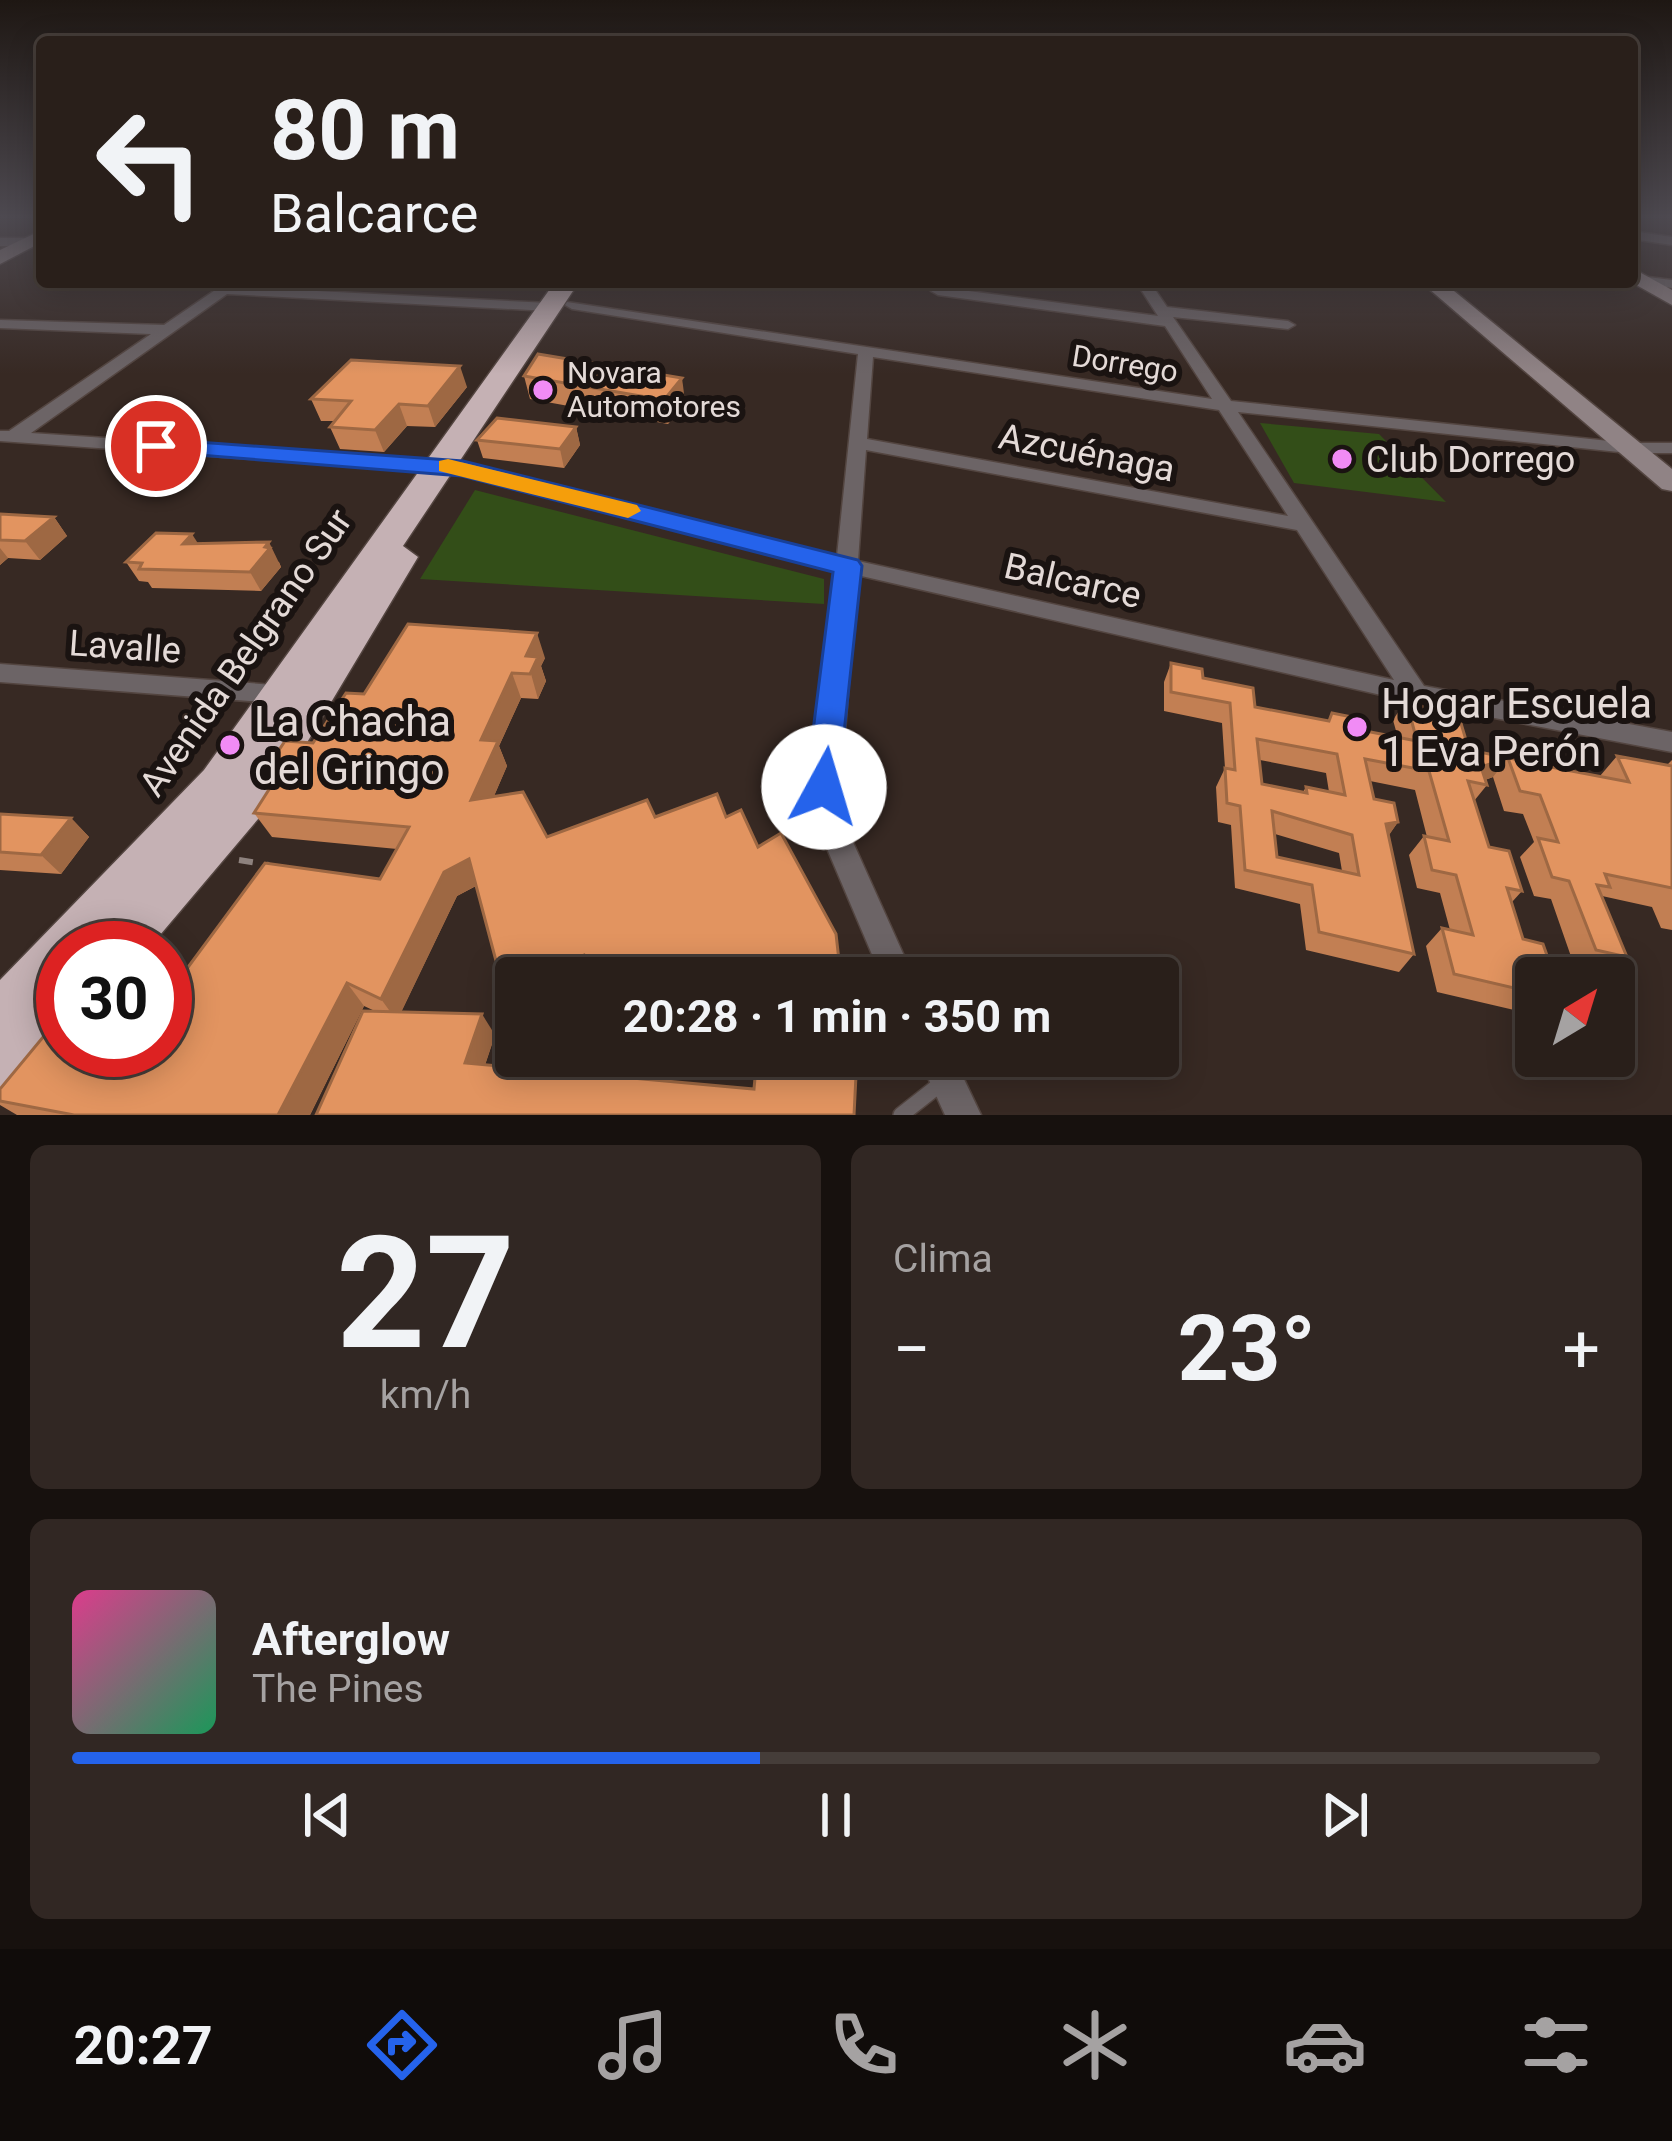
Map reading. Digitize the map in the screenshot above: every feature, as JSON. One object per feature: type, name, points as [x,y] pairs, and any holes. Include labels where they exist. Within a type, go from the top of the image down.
[{"type":"highway","name":"Avenida Belgrano Sur","points":[[96,921],[190,822],[298,695],[401,556],[452,466],[569,294]]},
{"type":"highway","name":"Avenida Belgrano Sur","points":[[139,921],[253,793],[298,695]]},
{"type":"highway","points":[[0,1020],[36,983]]},
{"type":"highway","points":[[0,1070],[36,1032]]},
{"type":"street","points":[[1638,278],[1672,284]]},
{"type":"street","points":[[1638,279],[1672,299]]},
{"type":"street","points":[[5,439],[227,288]]},
{"type":"street","name":"Dorrego","points":[[315,288],[569,294],[866,351],[1226,406],[1628,448],[1672,448]]},
{"type":"street","points":[[1147,288],[1416,694]]},
{"type":"street","points":[[1439,288],[1672,483]]},
{"type":"street","points":[[938,290],[1288,325]]},
{"type":"street","points":[[0,323],[168,330]]},
{"type":"street","points":[[866,351],[825,811],[889,957]]},
{"type":"street","name":"Balcarce","points":[[5,439],[452,466],[848,566],[1416,694],[1672,742]]},
{"type":"street","name":"Azcuénaga","points":[[860,443],[1303,525]]},
{"type":"street","name":"Lavalle","points":[[0,673],[298,695]]},
{"type":"street","points":[[944,1077],[963,1115]]},
{"type":"lane","points":[[901,1115],[933,1077]]},
{"type":"path","points":[[204,850],[276,866]]},
{"type":"green space","name":"Club Dorrego","points":[[1260,423],[1379,434],[1446,502],[1294,483]]},
{"type":"green space","points":[[475,490],[824,579],[824,604],[420,579]]},
{"type":"building","points":[[538,354],[682,378],[664,400],[524,376]]},
{"type":"building","points":[[351,360],[460,366],[428,406],[399,404],[375,430],[330,427],[351,401],[311,399]]},
{"type":"building","points":[[497,418],[576,427],[560,449],[477,440]]},
{"type":"building","points":[[0,514],[54,517],[25,541],[0,540]]},
{"type":"building","points":[[156,533],[192,534],[183,544],[269,542],[265,547],[270,548],[250,572],[139,569],[142,563],[126,562]]},
{"type":"building","points":[[408,624],[537,633],[526,656],[538,657],[530,674],[512,673],[481,740],[498,741],[471,800],[523,792],[547,837],[647,800],[655,817],[717,794],[726,817],[741,810],[758,847],[781,833],[836,934],[839,957],[495,957],[469,859],[444,872],[381,999],[347,983],[278,1115],[74,1115],[0,1101],[0,1089],[36,1046],[36,1077],[192,1077],[192,962],[265,863],[380,879],[409,827],[254,813],[282,769],[267,768],[285,741],[313,743],[346,693],[364,694]]},
{"type":"building","points":[[1171,663],[1202,669],[1203,678],[1253,688],[1255,707],[1329,721],[1332,713],[1352,717],[1355,729],[1417,741],[1406,700],[1457,710],[1469,750],[1519,760],[1519,752],[1545,756],[1550,767],[1629,782],[1617,756],[1672,766],[1672,888],[1605,874],[1610,887],[1597,885],[1627,957],[1596,950],[1569,881],[1552,877],[1538,838],[1558,842],[1540,795],[1520,791],[1508,758],[1481,767],[1487,785],[1468,781],[1489,847],[1509,851],[1522,891],[1507,888],[1523,939],[1543,944],[1548,957],[1515,957],[1515,988],[1454,974],[1442,928],[1473,935],[1456,875],[1432,870],[1424,836],[1449,841],[1429,771],[1365,759],[1374,799],[1394,803],[1398,822],[1386,824],[1414,954],[1319,932],[1312,885],[1245,870],[1240,806],[1227,803],[1225,768],[1235,770],[1230,703],[1171,692]],"holes":[[[1257,739],[1337,754],[1345,795],[1306,787],[1307,793],[1262,784]],[[1272,811],[1352,835],[1359,875],[1277,857]]]},
{"type":"building","points":[[0,814],[71,818],[41,855],[0,852]]},
{"type":"building","points":[[363,1011],[482,1014],[465,1063],[495,1066],[495,1077],[621,1077],[754,1089],[755,1077],[856,1077],[854,1115],[316,1115]]},
{"type":"slow traffic","points":[[448,466],[628,511]]},
{"type":"place","name":"Novara Automotores","points":[[543,390]]},
{"type":"place","name":"Club Dorrego","points":[[1342,459]]},
{"type":"place","name":"Hogar Escuela 1 Eva Perón","points":[[1357,727]]},
{"type":"place","name":"La Chacha del Gringo","points":[[230,745]]},
{"type":"route","points":[[156,446],[463,468],[848,566],[824,787]]}]
